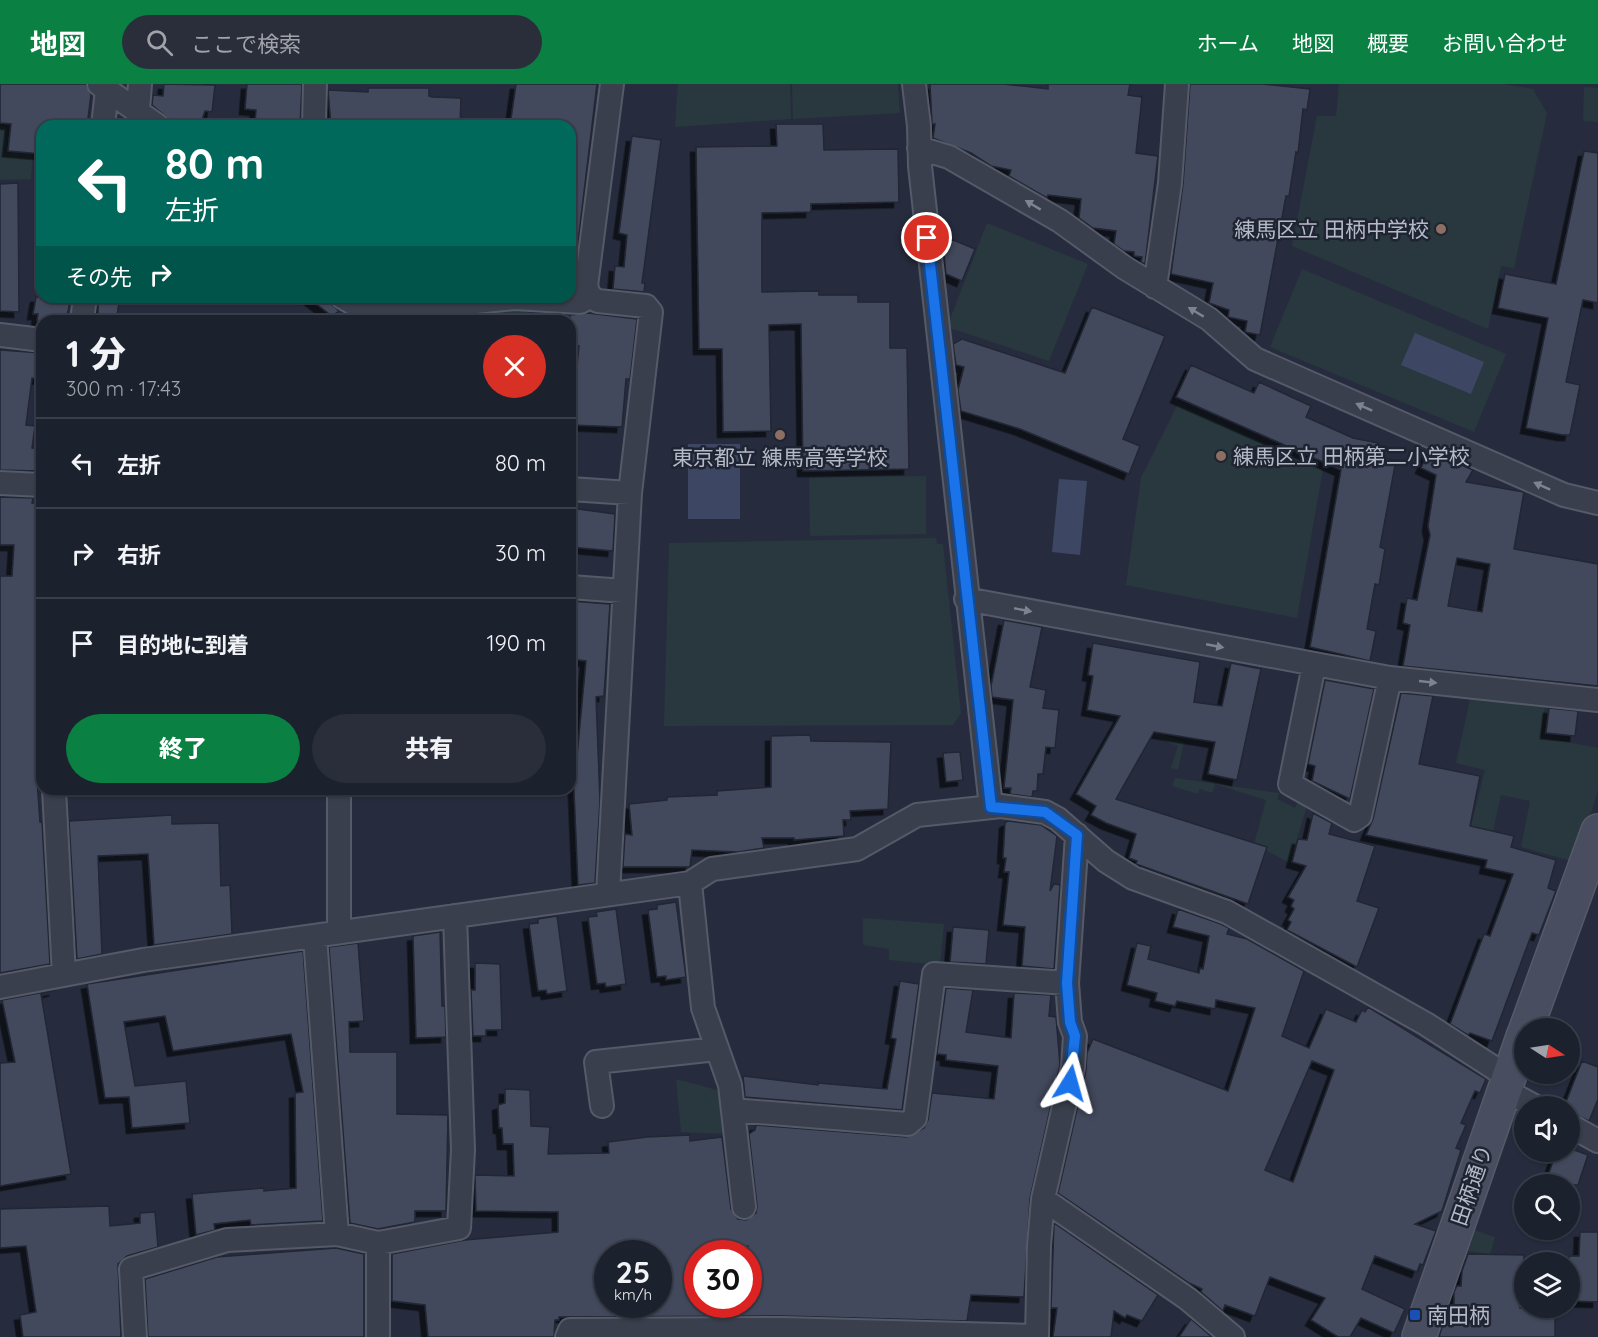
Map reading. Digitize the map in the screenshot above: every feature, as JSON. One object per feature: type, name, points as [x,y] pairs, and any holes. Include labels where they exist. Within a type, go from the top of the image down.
[{"type":"street","points":[[138,110],[140,84]]},
{"type":"street","points":[[314,120],[315,84]]},
{"type":"street","points":[[608,894],[630,493],[651,312],[646,306],[598,301],[590,297],[586,286],[612,84]]},
{"type":"street","points":[[914,84],[966,598],[991,807]]},
{"type":"street","points":[[1155,287],[1170,183],[1177,84]]},
{"type":"street","points":[[103,87],[150,120]]},
{"type":"street","points":[[103,87],[103,120]]},
{"type":"street","points":[[919,147],[949,157],[1060,221],[1155,287],[1209,319],[1255,359],[1564,495],[1598,502]]},
{"type":"street","points":[[576,302],[590,297]]},
{"type":"street","points":[[353,303],[376,315]]},
{"type":"street","points":[[386,315],[477,303]]},
{"type":"street","points":[[0,335],[36,339]]},
{"type":"street","points":[[0,483],[36,485]]},
{"type":"street","points":[[576,489],[630,493]]},
{"type":"street","points":[[576,587],[624,591]]},
{"type":"street","points":[[966,598],[1390,678],[1598,700]]},
{"type":"street","points":[[1314,664],[1290,784],[1354,820],[1360,816],[1390,678]]},
{"type":"street","points":[[54,795],[64,975]]},
{"type":"street","points":[[339,795],[339,932]]},
{"type":"street","points":[[0,987],[142,960],[690,883],[712,869],[857,849],[917,815],[991,807],[1045,812],[1077,835],[1106,861],[1133,878],[1227,912],[1426,1024],[1522,1096]]},
{"type":"street","points":[[1530,1018],[1598,831]]},
{"type":"street","points":[[567,1337],[570,1330],[783,1329],[1037,1337],[1039,1245],[1043,1199],[1073,1067],[1075,1036],[1070,1022],[1067,983],[1077,835]]},
{"type":"street","points":[[690,883],[704,1008],[730,1085],[744,1207]]},
{"type":"street","points":[[135,1337],[131,1269],[227,1240],[337,1234],[378,1244],[459,1228],[463,1150],[455,916]]},
{"type":"street","points":[[315,937],[337,1234]]},
{"type":"street","points":[[733,1110],[908,1124],[915,1118],[934,974],[1067,983]]},
{"type":"street","points":[[602,1106],[596,1062],[717,1049]]},
{"type":"street","name":"田柄通り","points":[[1419,1337],[1514,1061]]},
{"type":"street","points":[[1580,1131],[1598,1141]]},
{"type":"street","points":[[1043,1199],[1188,1299],[1233,1337]]},
{"type":"street","points":[[378,1244],[378,1337]]},
{"type":"shaded area","points":[[678,84],[790,84],[791,119],[675,127]]},
{"type":"shaded area","points":[[792,84],[898,84],[900,113],[793,119]]},
{"type":"shaded area","points":[[1339,84],[1503,84],[1533,89],[1547,113],[1514,268],[1501,266],[1488,329],[1292,246],[1317,116],[1336,116]]},
{"type":"shaded area","points":[[1584,87],[1598,88],[1598,122],[1583,121]]},
{"type":"shaded area","points":[[0,126],[7,127],[6,152],[33,154],[31,179],[0,180]]},
{"type":"shaded area","points":[[987,223],[1088,264],[1049,361],[947,327]]},
{"type":"shaded area","points":[[1302,269],[1506,354],[1474,432],[1270,347]]},
{"type":"shaded area","points":[[529,307],[528,315],[450,315]]},
{"type":"shaded area","points":[[1178,404],[1323,469],[1297,618],[1126,585],[1141,478]]},
{"type":"shaded area","points":[[926,476],[926,534],[810,536],[809,478]]},
{"type":"shaded area","points":[[936,538],[937,544],[943,544],[961,713],[953,725],[664,726],[669,543]]},
{"type":"shaded area","points":[[1472,690],[1546,698],[1541,737],[1598,748],[1598,791],[1575,862],[1521,847],[1530,801],[1501,795],[1493,831],[1471,826],[1485,770],[1456,763]]},
{"type":"shaded area","points":[[1155,732],[1184,742],[1178,770],[1171,768],[1178,746],[1154,737]]},
{"type":"shaded area","points":[[1175,778],[1279,793],[1277,799],[1295,808],[1299,800],[1307,805],[1290,863],[1254,844],[1266,800],[1215,784],[1212,793],[1200,789],[1198,794],[1172,786]]},
{"type":"shaded area","points":[[863,918],[944,924],[940,965],[889,960],[889,949],[863,945]]},
{"type":"shaded area","points":[[676,1079],[721,1091],[727,1134],[681,1132]]},
{"type":"shaded area","points":[[1474,1230],[1495,1237],[1490,1254],[1467,1251]]},
{"type":"water","points":[[1415,333],[1484,362],[1471,394],[1401,365]]},
{"type":"water","points":[[688,444],[740,444],[740,519],[688,519]]},
{"type":"water","points":[[1059,479],[1087,481],[1080,555],[1052,552]]},
{"type":"building","points":[[0,84],[86,84],[91,95],[88,120],[36,120],[36,153],[8,151],[11,124],[0,123]]},
{"type":"building","points":[[164,84],[215,85],[212,112],[205,111],[202,120],[170,120],[152,105],[153,95],[163,96]]},
{"type":"building","points":[[247,84],[302,84],[300,120],[255,120],[256,110],[245,109]]},
{"type":"building","points":[[516,84],[597,84],[576,259],[576,120],[511,120]]},
{"type":"building","points":[[930,84],[1004,84],[1048,89],[1048,84],[1130,84],[1128,95],[1142,97],[1136,153],[1158,156],[1145,264],[1141,262],[1142,257],[1134,256],[1134,252],[1124,251],[1114,244],[1116,231],[1093,228],[1079,218],[1081,199],[1048,195],[1047,198],[1009,176],[1011,170],[991,166],[971,153],[933,138],[935,124],[932,124]]},
{"type":"building","points":[[1190,84],[1262,84],[1310,89],[1307,110],[1303,109],[1298,153],[1296,152],[1289,196],[1286,196],[1260,335],[1245,332],[1247,321],[1228,317],[1229,310],[1209,303],[1213,283],[1171,274],[1183,184]]},
{"type":"building","points":[[368,88],[429,88],[429,96],[432,97],[461,98],[460,120],[330,120],[328,90],[368,92]]},
{"type":"building","points":[[776,124],[823,124],[824,150],[898,149],[899,202],[811,204],[811,212],[762,213],[762,292],[819,291],[819,295],[858,295],[858,302],[890,302],[890,348],[907,348],[909,469],[803,471],[801,324],[769,325],[771,431],[723,432],[722,349],[699,349],[696,147],[777,146]]},
{"type":"building","points":[[632,136],[661,140],[642,283],[645,283],[644,292],[613,289],[615,266],[624,267],[627,235],[619,233]]},
{"type":"building","points":[[1584,151],[1598,153],[1598,303],[1583,300],[1566,382],[1580,385],[1570,435],[1563,435],[1526,428],[1548,318],[1498,308],[1505,274],[1556,284]]},
{"type":"building","points":[[18,183],[19,312],[0,311],[0,184]]},
{"type":"building","points":[[951,239],[975,249],[962,281],[946,274],[944,254]]},
{"type":"building","points":[[36,297],[36,303],[70,303],[67,315],[33,314]]},
{"type":"building","points":[[98,303],[119,303],[117,315],[98,315]]},
{"type":"building","points":[[315,303],[331,303],[339,311],[331,315]]},
{"type":"building","points":[[1092,307],[1165,336],[1123,439],[1140,446],[1129,474],[1020,429],[961,411],[958,390],[964,367],[956,365],[953,344],[962,339],[1065,373]]},
{"type":"building","points":[[588,313],[637,319],[630,379],[626,379],[622,427],[576,425],[576,376],[579,346],[576,346],[576,315],[570,315]]},
{"type":"building","points":[[0,350],[36,353],[36,378],[32,378],[26,425],[35,426],[32,448],[36,449],[36,471],[0,470]]},
{"type":"building","points":[[1191,365],[1254,393],[1259,382],[1311,406],[1306,417],[1353,438],[1378,443],[1376,457],[1396,460],[1380,547],[1385,549],[1379,585],[1375,584],[1367,629],[1376,631],[1370,661],[1310,647],[1341,470],[1176,397]]},
{"type":"building","points":[[1429,450],[1473,470],[1466,482],[1524,492],[1514,549],[1598,564],[1598,686],[1403,666],[1410,625],[1403,623],[1407,598],[1417,600],[1430,535],[1428,526],[1436,475],[1421,468]],"holes":[[[1457,558],[1490,564],[1482,612],[1448,606]]]},
{"type":"building","points":[[0,497],[33,498],[32,503],[36,503],[36,795],[38,795],[40,822],[42,822],[50,964],[0,973],[0,576],[12,576],[14,545],[0,545]]},
{"type":"building","points":[[576,509],[615,514],[613,551],[576,548]]},
{"type":"building","points":[[576,601],[610,604],[604,696],[596,697],[600,801],[595,883],[578,885],[574,795],[576,795],[576,767],[586,661],[576,660]]},
{"type":"building","points":[[1004,620],[1042,627],[1030,687],[1046,690],[1043,708],[1059,710],[1055,748],[1046,747],[1043,774],[1038,774],[1037,791],[1033,791],[1032,797],[1010,794],[1011,788],[1004,788],[1013,700],[992,697],[991,686]]},
{"type":"building","points":[[1093,643],[1200,662],[1194,702],[1222,706],[1231,663],[1261,669],[1237,780],[1208,774],[1215,742],[1154,732],[1116,799],[1267,847],[1248,904],[1136,864],[1137,861],[1129,858],[1136,834],[1091,815],[1096,806],[1076,794],[1120,716],[1087,710],[1093,676],[1088,675]]},
{"type":"building","points":[[1325,680],[1374,689],[1350,799],[1312,781],[1315,766],[1308,764]]},
{"type":"building","points":[[1401,693],[1433,696],[1419,764],[1480,776],[1470,826],[1514,836],[1511,847],[1556,860],[1548,888],[1556,891],[1539,935],[1532,933],[1492,1041],[1470,1033],[1468,1035],[1450,1024],[1484,934],[1490,936],[1513,874],[1485,868],[1487,860],[1366,835],[1373,819]]},
{"type":"building","points":[[1549,708],[1578,711],[1575,736],[1546,733]]},
{"type":"building","points":[[810,735],[811,741],[891,742],[888,809],[850,811],[851,820],[843,820],[844,836],[794,840],[794,838],[762,838],[764,848],[738,852],[692,850],[690,867],[623,867],[625,834],[632,835],[629,804],[667,800],[667,797],[717,795],[717,791],[771,787],[771,736]]},
{"type":"building","points":[[960,752],[963,780],[946,782],[943,753]]},
{"type":"building","points":[[1313,813],[1332,823],[1329,834],[1375,846],[1357,901],[1379,908],[1357,967],[1287,930],[1291,922],[1288,920],[1294,909],[1291,906],[1294,900],[1288,897],[1306,866],[1292,862],[1298,839],[1307,840]]},
{"type":"building","points":[[172,815],[172,824],[219,823],[221,886],[230,885],[232,934],[154,945],[148,854],[98,856],[102,954],[77,959],[69,821]]},
{"type":"building","points":[[1008,821],[1041,825],[1057,836],[1050,891],[1054,884],[1060,885],[1054,969],[1022,966],[1025,927],[1003,925],[1009,872],[1004,872],[1006,858],[1003,858],[1005,823]]},
{"type":"building","points":[[676,902],[686,977],[666,980],[666,976],[657,977],[648,910],[657,909],[657,905]]},
{"type":"building","points":[[616,909],[626,984],[606,987],[605,983],[597,984],[588,917],[597,916],[596,912]]},
{"type":"building","points":[[1178,909],[1221,924],[1229,928],[1227,934],[1247,939],[1304,971],[1282,1036],[1309,1048],[1326,1009],[1356,1022],[1362,1010],[1365,1012],[1368,1007],[1486,1079],[1480,1093],[1475,1091],[1461,1123],[1466,1125],[1456,1148],[1461,1150],[1442,1211],[1415,1224],[1436,1231],[1423,1265],[1420,1264],[1417,1272],[1375,1256],[1362,1289],[1405,1309],[1394,1333],[1361,1318],[1350,1337],[1338,1337],[1311,1320],[1325,1298],[1270,1277],[1255,1316],[1225,1305],[1223,1311],[1201,1292],[1202,1289],[1189,1283],[1058,1193],[1086,1070],[1087,1053],[1093,1039],[1228,1091],[1255,1008],[1216,1000],[1215,1009],[1177,1001],[1175,1006],[1155,1001],[1157,993],[1127,985],[1137,943],[1151,946],[1148,959],[1199,973],[1200,968],[1203,969],[1209,936],[1173,927]],"holes":[[[1312,1061],[1334,1070],[1293,1182],[1265,1170]]]},
{"type":"building","points":[[557,916],[567,991],[547,994],[546,990],[538,991],[529,924],[538,923],[538,919]]},
{"type":"building","points":[[953,927],[989,930],[986,964],[950,962]]},
{"type":"building","points":[[440,932],[442,1006],[445,1006],[446,1037],[416,1038],[413,936]]},
{"type":"building","points":[[358,943],[364,1021],[349,1022],[350,1052],[397,1052],[397,1114],[448,1115],[446,1211],[415,1211],[415,1222],[378,1229],[350,1223],[329,947]]},
{"type":"building","points":[[303,951],[323,1221],[251,1225],[250,1220],[214,1224],[215,1230],[196,1235],[192,1194],[264,1188],[264,1191],[296,1188],[295,1093],[303,1092],[291,1034],[173,1051],[165,1016],[124,1022],[135,1086],[186,1081],[190,1123],[132,1128],[129,1097],[105,1098],[87,984]]},
{"type":"building","points":[[475,963],[500,964],[502,1030],[486,1030],[486,1036],[473,1036],[471,990],[475,990]]},
{"type":"building","points":[[900,981],[919,984],[902,1110],[745,1097],[743,1076],[818,1085],[818,1083],[887,1089],[896,1039],[891,1038]]},
{"type":"building","points":[[946,988],[973,990],[966,1032],[1011,1038],[1014,993],[1051,995],[1049,1016],[1056,1017],[1060,1065],[1030,1198],[1024,1297],[971,1295],[967,1321],[762,1316],[762,1240],[684,1240],[684,1316],[672,1316],[672,1240],[594,1240],[594,1317],[559,1317],[559,1320],[555,1320],[554,1337],[428,1337],[425,1305],[392,1301],[392,1254],[465,1240],[558,1232],[558,1212],[476,1211],[475,1175],[514,1176],[513,1144],[503,1144],[502,1128],[499,1128],[498,1105],[505,1103],[505,1089],[530,1090],[531,1126],[550,1127],[548,1154],[609,1153],[608,1142],[647,1137],[690,1135],[690,1141],[722,1137],[731,1209],[738,1219],[746,1220],[756,1213],[757,1206],[749,1134],[755,1130],[756,1125],[907,1137],[924,1128],[928,1120],[932,1093],[994,1099],[998,1066],[946,1060],[946,1055],[937,1054]]},
{"type":"building","points":[[55,990],[41,994],[71,1174],[0,1186],[0,1063],[15,1062],[2,1000]]},
{"type":"building","points":[[1582,1061],[1598,1067],[1598,1099],[1589,1121],[1580,1117],[1580,1096],[1568,1096],[1573,1084],[1580,1084]]},
{"type":"building","points":[[1580,1152],[1588,1155],[1580,1179],[1580,1174],[1549,1174],[1553,1162],[1580,1162]]},
{"type":"building","points":[[109,1206],[110,1226],[140,1223],[140,1213],[155,1212],[158,1247],[127,1256],[118,1264],[121,1337],[23,1337],[20,1315],[36,1312],[26,1246],[0,1248],[0,1209]]},
{"type":"building","points":[[1054,1223],[1158,1295],[1142,1321],[1127,1315],[1125,1318],[1114,1311],[1111,1337],[1053,1337],[1057,1308],[1051,1308]]},
{"type":"building","points":[[1580,1232],[1598,1232],[1598,1302],[1580,1301]]},
{"type":"building","points":[[336,1248],[364,1254],[364,1337],[148,1337],[145,1279],[217,1257]]},
{"type":"building","points":[[1468,1254],[1514,1255],[1514,1318],[1555,1318],[1555,1337],[1439,1337],[1442,1327],[1454,1320],[1454,1292],[1457,1286],[1461,1286],[1462,1271]]},
{"type":"building","points":[[1191,1319],[1212,1337],[1179,1337]]},
{"type":"place","name":"練馬区立 田柄中学校","points":[[1441,229]]},
{"type":"place","name":"東京都立 練馬高等学校","points":[[780,435]]},
{"type":"place","name":"練馬区立 田柄第二小学校","points":[[1221,456]]},
{"type":"place","name":"南田柄","points":[[1415,1315]]},
{"type":"route","points":[[927,238],[991,807],[1001,806],[1045,812],[1058,819],[1077,835],[1067,983],[1070,1022],[1075,1036],[1070,1083]]}]
